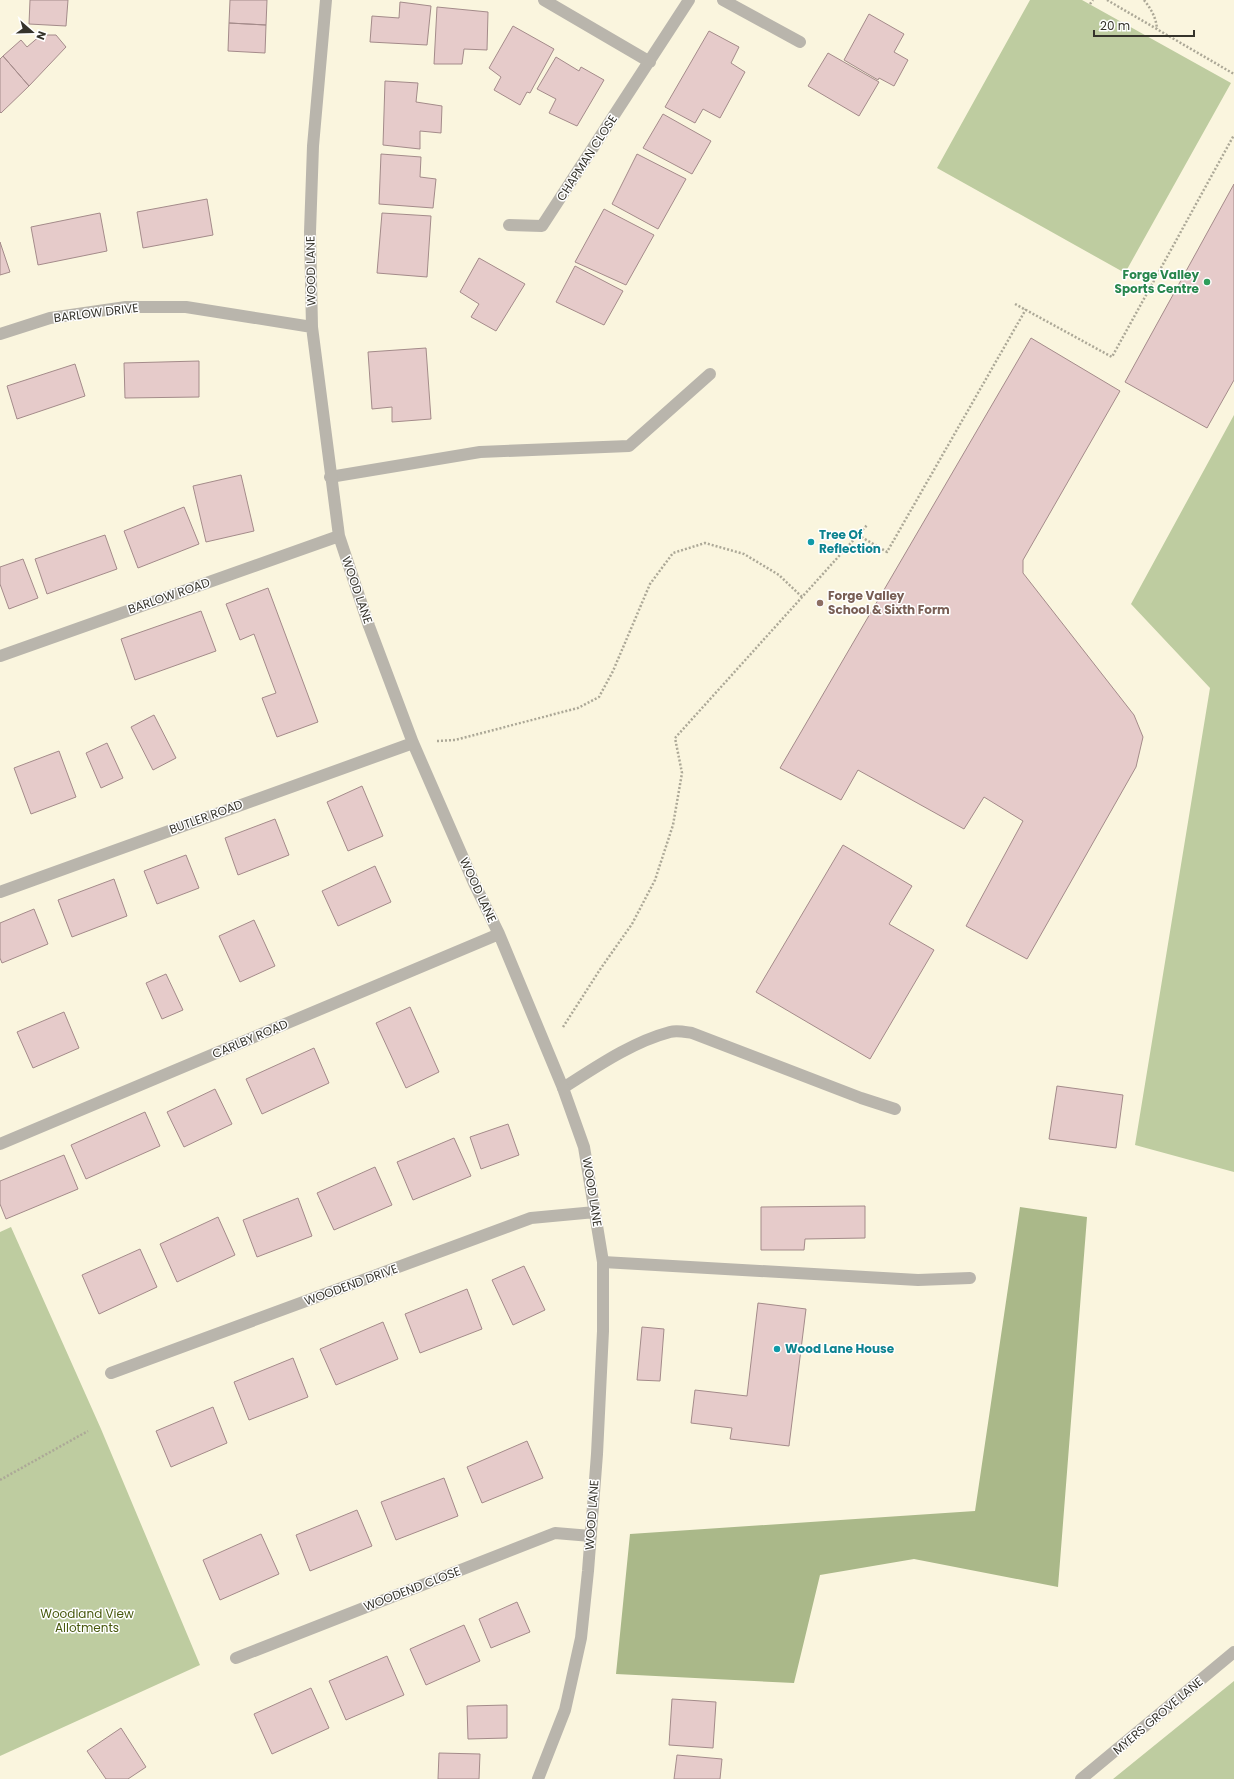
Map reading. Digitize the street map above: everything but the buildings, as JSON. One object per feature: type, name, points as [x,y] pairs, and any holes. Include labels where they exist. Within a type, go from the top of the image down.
[{"type":"street","name":"WOOD LANE","points":[[326,0],[312,162],[310,232],[312,327],[330,477],[339,536],[369,626],[412,742],[474,883],[499,934],[563,1088],[584,1147],[603,1262],[601,1381],[581,1638],[565,1710],[538,1779]]},
{"type":"street","points":[[544,0],[650,62]]},
{"type":"street","name":"CHAPMAN CLOSE","points":[[509,225],[542,226],[689,0]]},
{"type":"street","points":[[723,0],[800,42]]},
{"type":"street","name":"BARLOW DRIVE","points":[[0,334],[50,318],[126,307],[186,307],[312,327]]},
{"type":"street","points":[[330,477],[480,452],[629,446],[710,374]]},
{"type":"street","name":"BARLOW ROAD","points":[[0,656],[339,536]]},
{"type":"street","name":"BUTLER ROAD","points":[[0,892],[412,742]]},
{"type":"street","name":"CARLBY ROAD","points":[[0,1144],[499,934]]},
{"type":"street","points":[[563,1088],[594,1068],[641,1042],[672,1031],[692,1033],[853,1095],[895,1109]]},
{"type":"street","name":"WOODEND DRIVE","points":[[111,1373],[531,1218],[595,1212]]},
{"type":"street","points":[[603,1262],[918,1280],[970,1278]]},
{"type":"street","name":"WOODEND CLOSE","points":[[236,1658],[556,1533],[590,1536]]},
{"type":"street","name":"MYERS GROVE LANE","points":[[1081,1779],[1234,1652]]},
{"type":"path","points":[[1090,4],[1093,0]]},
{"type":"path","points":[[1107,0],[1234,74]]},
{"type":"path","points":[[1144,0],[1157,21],[1157,29]]},
{"type":"path","points":[[1015,304],[1112,357],[1234,135]]},
{"type":"path","points":[[858,535],[887,552],[1026,309]]},
{"type":"path","points":[[547,1049],[572,1016],[601,968],[632,924],[656,880],[673,825],[682,773],[675,738],[867,525]]},
{"type":"path","points":[[412,742],[455,740],[578,708],[600,697],[613,671],[650,584],[673,553],[705,543],[744,554],[779,575],[802,597]]},
{"type":"path","points":[[0,1480],[88,1431]]},
{"type":"green space","points":[[1030,0],[1082,0],[1231,83],[1125,273],[937,168]]},
{"type":"green space","points":[[1234,415],[1234,1172],[1135,1145],[1210,688],[1131,604]]},
{"type":"green space","points":[[1020,1207],[1087,1217],[1058,1587],[914,1559],[820,1575],[794,1683],[616,1674],[630,1534],[975,1511]]},
{"type":"green space","name":"Woodland View Allotments","points":[[11,1227],[101,1429],[200,1665],[0,1756],[0,1232]]},
{"type":"green space","points":[[1234,1681],[1234,1779],[1113,1779]]},
{"type":"place","name":"Forge Valley Sports Centre","points":[[1207,282]]},
{"type":"place","name":"Tree Of Reflection","points":[[811,542]]},
{"type":"place","name":"Forge Valley School & Sixth Form","points":[[820,603]]},
{"type":"place","name":"Wood Lane House","points":[[777,1349]]}]
